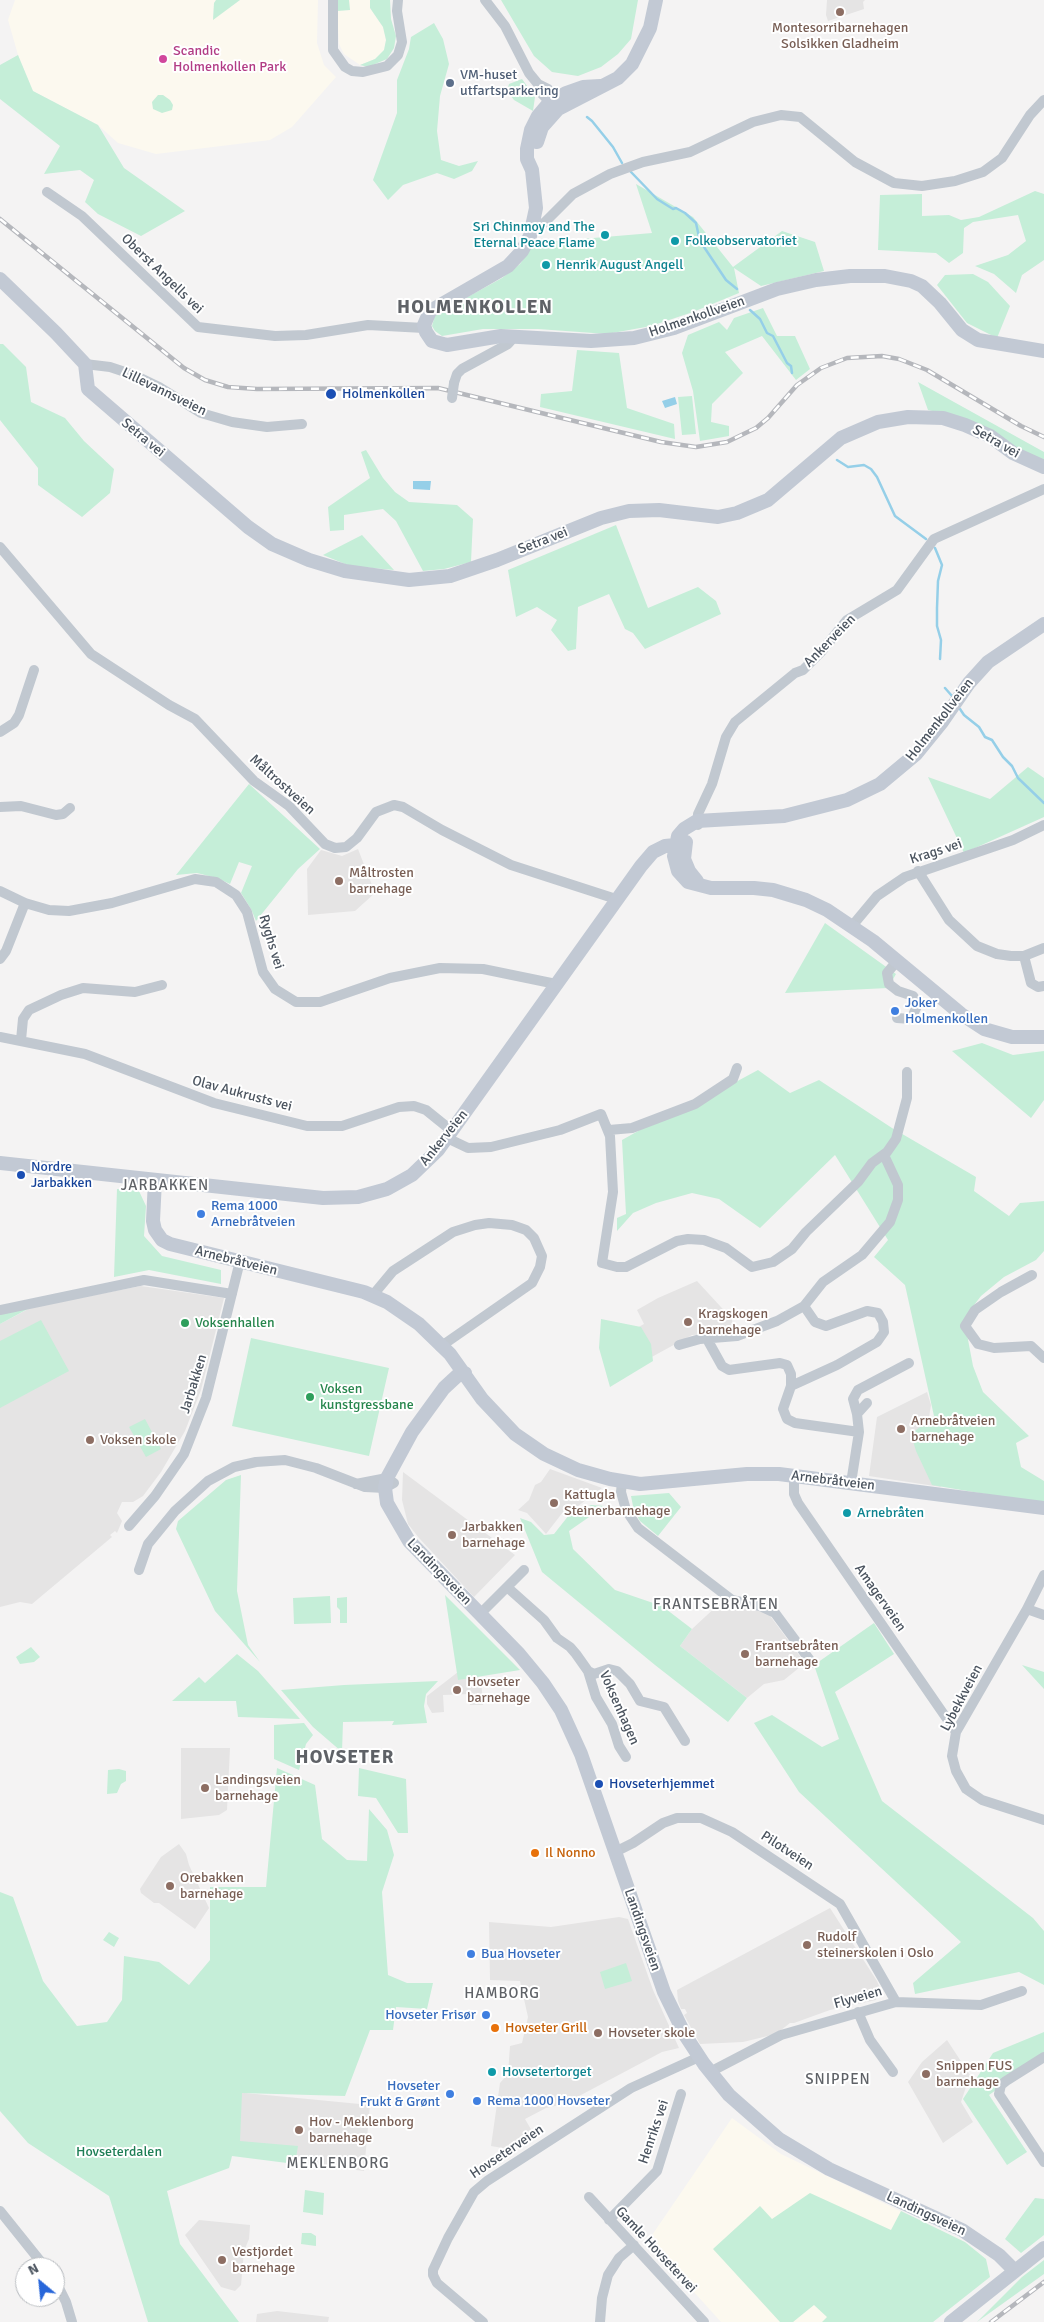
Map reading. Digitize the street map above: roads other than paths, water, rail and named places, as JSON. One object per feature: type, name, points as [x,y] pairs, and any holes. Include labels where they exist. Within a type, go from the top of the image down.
[{"type":"street","points":[[333,0],[333,50],[344,67],[352,71],[363,72],[382,69],[394,61],[398,55],[402,42],[397,11],[398,0]]},
{"type":"street","points":[[485,0],[505,26],[526,67],[538,84],[548,89],[554,104]]},
{"type":"street","points":[[424,328],[425,318],[433,308],[490,278],[516,258],[527,244],[534,225],[536,208],[532,170],[527,159],[528,137],[536,119],[566,93],[583,87],[600,86],[618,78],[636,59],[650,28],[656,0]]},
{"type":"street","points":[[534,225],[544,222],[573,194],[610,174],[643,162],[690,152],[752,122],[781,115],[800,117],[855,162],[894,183],[924,186],[955,181],[984,172],[1002,158],[1026,121],[1044,100]]},
{"type":"street","name":"Oberst Angells vei","points":[[47,192],[82,216],[198,327],[275,336],[306,335],[368,325],[424,328]]},
{"type":"street","name":"Holmenkollveien","points":[[424,328],[432,341],[441,345],[515,336],[591,341],[634,338],[674,328],[777,289],[816,280],[850,276],[886,276],[911,280],[922,286],[940,303],[962,330],[971,336],[986,342],[1044,351]]},
{"type":"street","points":[[3,284],[56,333],[85,364]]},
{"type":"street","points":[[452,398],[454,382],[457,374],[462,369],[508,344],[515,336]]},
{"type":"street","name":"Lillevannsveien","points":[[85,364],[110,367],[134,375],[158,386],[201,413],[232,422],[267,427],[302,424]]},
{"type":"street","name":"Setra vei","points":[[85,364],[88,389],[101,402],[248,527],[272,544],[309,560],[345,571],[399,579],[442,576],[466,571],[601,518],[629,511],[659,510],[718,517],[749,510],[768,500],[841,438],[878,422],[908,417],[943,418],[966,425],[990,436],[1013,453],[1044,467]]},
{"type":"street","name":"Ankerveien","points":[[702,823],[698,814],[714,779],[726,737],[735,722],[795,673],[803,670],[821,652],[847,620],[897,590],[934,539],[961,525],[1044,489]]},
{"type":"street","name":"Måltrostveien","points":[[0,547],[91,654],[169,705],[195,719],[254,781],[289,806],[325,844],[335,848],[346,847],[357,838],[376,812],[394,805],[402,807],[442,830],[511,865],[616,899]]},
{"type":"street","name":"Holmenkollveien","points":[[702,823],[784,816],[847,800],[874,787],[899,770],[916,754],[988,662],[1044,624]]},
{"type":"street","points":[[0,732],[14,723],[19,715],[34,670]]},
{"type":"street","points":[[0,807],[21,806],[56,815],[63,814],[70,808]]},
{"type":"street","points":[[702,823],[677,850],[700,886],[711,888],[764,888],[783,892],[816,904],[852,926],[961,1014],[984,1029],[1012,1037],[1044,1036]]},
{"type":"street","name":"Krags vei","points":[[852,926],[870,903],[884,890],[918,871],[1013,840],[1044,824]]},
{"type":"street","name":"Ankerveien","points":[[0,1163],[323,1198],[358,1197],[387,1188],[412,1175],[428,1162],[616,899],[648,858],[677,850]]},
{"type":"street","points":[[918,871],[942,910],[966,938],[977,946],[997,954],[1024,956],[1044,948]]},
{"type":"street","name":"Ryghs vei","points":[[0,891],[24,903],[49,910],[69,911],[112,903],[195,878],[216,882],[236,896],[248,912],[263,972],[274,989],[296,1002],[320,1002],[390,978],[440,968],[483,969],[556,984]]},
{"type":"street","points":[[0,959],[6,951],[24,903]]},
{"type":"street","points":[[1024,956],[1032,983],[1038,987],[1044,986]]},
{"type":"street","points":[[897,961],[887,973],[889,984],[898,991],[913,996],[918,1004],[911,1019],[897,1018]]},
{"type":"street","points":[[21,1040],[22,1024],[26,1014],[34,1007],[49,1000],[84,988],[135,992],[162,985]]},
{"type":"street","name":"Olav Aukrusts vei","points":[[0,1037],[66,1049],[102,1059],[214,1103],[307,1126],[342,1126],[399,1107],[414,1106],[426,1110],[449,1134],[468,1148],[491,1147],[560,1130],[601,1114],[609,1130]]},
{"type":"street","points":[[737,1068],[733,1079],[695,1104],[632,1128],[609,1130],[613,1199],[602,1263],[626,1267],[677,1240],[688,1239],[704,1240],[726,1248],[752,1267],[773,1262],[792,1248],[858,1182],[872,1163],[884,1155],[896,1139],[907,1098],[908,1072]]},
{"type":"street","points":[[679,1345],[707,1339],[737,1336],[756,1330],[804,1306],[823,1282],[862,1255],[890,1222],[898,1200],[898,1185],[884,1155]]},
{"type":"street","name":"Arnebråtveien","points":[[155,1180],[153,1221],[159,1237],[170,1244],[373,1295],[411,1318],[440,1347],[444,1359],[508,1427],[544,1454],[578,1470],[622,1482],[654,1484],[759,1474],[794,1476],[1044,1507]]},
{"type":"street","points":[[373,1295],[393,1271],[453,1232],[489,1223],[512,1225],[526,1230],[534,1238],[542,1256],[540,1267],[532,1283],[440,1347]]},
{"type":"street","name":"Jarbakken","points":[[129,1526],[155,1496],[184,1454],[206,1398],[240,1261]]},
{"type":"street","points":[[1032,1275],[1001,1292],[975,1310],[965,1326],[978,1344],[994,1348],[1031,1346],[1044,1358]]},
{"type":"street","points":[[0,1310],[144,1280],[232,1294]]},
{"type":"street","points":[[791,1386],[837,1365],[877,1342],[884,1332],[883,1322],[878,1313],[867,1311],[826,1326],[815,1322],[804,1306]]},
{"type":"street","points":[[707,1339],[722,1366],[729,1370],[780,1363],[787,1365],[791,1374],[791,1386],[783,1409],[787,1419],[795,1424],[859,1432]]},
{"type":"street","points":[[851,1483],[859,1432],[858,1414],[853,1399],[858,1390],[909,1363]]},
{"type":"street","name":"Landingsveien","points":[[465,1380],[444,1388],[412,1432],[390,1479],[394,1515],[409,1541],[527,1663],[561,1710],[581,1754],[664,1992],[678,2023],[710,2072],[749,2114],[796,2150],[829,2169],[962,2230],[1003,2258],[1011,2274]]},
{"type":"street","points":[[858,1414],[867,1403]]},
{"type":"street","points":[[139,1570],[148,1544],[175,1511],[203,1485],[234,1467],[267,1460],[294,1462],[316,1468],[356,1484],[390,1479]]},
{"type":"street","name":"Amagerveien","points":[[794,1476],[794,1494],[798,1504],[956,1732]]},
{"type":"street","points":[[622,1482],[621,1492],[626,1510],[638,1528],[732,1600],[760,1606],[775,1613],[812,1663]]},
{"type":"street","points":[[480,1614],[524,1570]]},
{"type":"street","name":"Lybekkveien","points":[[1044,1575],[1027,1609],[956,1732],[952,1756],[956,1771],[966,1789],[982,1800],[1044,1820]]},
{"type":"street","name":"Voksenhagen","points":[[507,1587],[544,1620],[557,1638],[570,1647],[588,1671],[596,1697],[612,1724],[619,1746],[626,1757]]},
{"type":"street","points":[[1027,1609],[1044,1615]]},
{"type":"street","name":"Voksenhagen","points":[[588,1671],[594,1674],[609,1668],[616,1671],[630,1684],[640,1700],[664,1707],[685,1741]]},
{"type":"street","name":"Pilotveien","points":[[615,1852],[633,1843],[663,1823],[676,1818],[701,1818],[732,1832],[840,1904],[896,2002]]},
{"type":"street","name":"Flyveien","points":[[710,2072],[781,2036],[896,2002],[981,2005],[1022,1990]]},
{"type":"street","points":[[858,2012],[870,2040],[893,2072]]},
{"type":"street","name":"Hovseterveien","points":[[484,2322],[474,2318],[437,2283],[433,2275],[433,2270],[448,2238],[474,2192],[487,2181],[639,2084],[699,2056]]},
{"type":"street","points":[[1044,2057],[1006,2081],[1002,2085],[1000,2094],[1044,2162]]},
{"type":"street","name":"Henriks vei","points":[[609,2220],[657,2171],[681,2094]]},
{"type":"street","name":"Gamle Hovsetervei","points":[[589,2197],[704,2322]]},
{"type":"street","points":[[0,2212],[37,2257]]},
{"type":"street","points":[[600,2322],[602,2298],[608,2275],[619,2258],[634,2245]]},
{"type":"street","points":[[951,2322],[1044,2248]]},
{"type":"street","points":[[65,2300],[72,2322]]},
{"type":"water","points":[[675,397],[677,404],[665,408],[662,401]]},
{"type":"water","points":[[413,481],[431,481],[430,490],[413,489]]},
{"type":"waterway","points":[[587,117],[613,147],[622,163]]},
{"type":"waterway","points":[[631,172],[657,199],[673,209],[676,208],[685,213],[696,223],[699,237],[704,247],[726,280],[737,289]]},
{"type":"waterway","points":[[750,310],[760,319],[767,333],[773,336],[787,363],[791,366],[792,373]]},
{"type":"waterway","points":[[837,460],[848,467],[864,465],[871,469],[877,477],[895,516],[926,539]]},
{"type":"waterway","points":[[935,548],[942,565],[938,581],[937,608],[937,626],[941,640],[940,659]]},
{"type":"waterway","points":[[945,688],[952,696]]},
{"type":"waterway","points":[[960,709],[964,715],[979,727],[985,737],[992,740],[1003,757],[1012,766],[1018,778],[1044,803]]},
{"type":"railway","points":[[0,219],[184,368],[205,380],[228,387],[257,389],[438,388],[661,442],[696,447],[727,442],[756,428],[768,418],[797,385],[821,368],[847,358],[882,356],[899,359],[927,370],[1021,426],[1044,437]]},
{"type":"railway","points":[[991,2322],[1044,2282]]},
{"type":"place","name":"Montesorribarnehagen Solsikken Gladheim","points":[[840,12]]},
{"type":"place","name":"Scandic Holmenkollen Park","points":[[163,59]]},
{"type":"place","name":"VM-huset utfartsparkering","points":[[450,83]]},
{"type":"place","name":"Sri Chinmoy and The Eternal Peace Flame","points":[[605,235]]},
{"type":"place","name":"Folkeobservatoriet","points":[[675,241]]},
{"type":"place","name":"Henrik August Angell","points":[[546,265]]},
{"type":"place","name":"Holmenkollen","points":[[331,394]]},
{"type":"place","name":"Måltrosten barnehage","points":[[339,881]]},
{"type":"place","name":"Joker Holmenkollen","points":[[895,1011]]},
{"type":"place","name":"Nordre Jarbakken","points":[[21,1175]]},
{"type":"place","name":"Rema 1000 Arnebråtveien","points":[[201,1214]]},
{"type":"place","name":"Kragskogen barnehage","points":[[688,1322]]},
{"type":"place","name":"Voksenhallen","points":[[185,1323]]},
{"type":"place","name":"Voksen kunstgressbane","points":[[310,1397]]},
{"type":"place","name":"Arnebråtveien barnehage","points":[[901,1429]]},
{"type":"place","name":"Voksen skole","points":[[90,1440]]},
{"type":"place","name":"Kattugla Steinerbarnehage","points":[[554,1503]]},
{"type":"place","name":"Arnebråten","points":[[847,1513]]},
{"type":"place","name":"Jarbakken barnehage","points":[[452,1535]]},
{"type":"place","name":"Frantsebråten barnehage","points":[[745,1654]]},
{"type":"place","name":"Hovseter barnehage","points":[[457,1690]]},
{"type":"place","name":"Hovseterhjemmet","points":[[599,1784]]},
{"type":"place","name":"Landingsveien barnehage","points":[[205,1788]]},
{"type":"place","name":"Il Nonno","points":[[535,1853]]},
{"type":"place","name":"Orebakken barnehage","points":[[170,1886]]},
{"type":"place","name":"Rudolf steinerskolen i Oslo","points":[[807,1945]]},
{"type":"place","name":"Bua Hovseter","points":[[471,1954]]},
{"type":"place","name":"Hovseter Frisør","points":[[486,2015]]},
{"type":"place","name":"Hovseter Grill","points":[[495,2028]]},
{"type":"place","name":"Hovseter skole","points":[[598,2033]]},
{"type":"place","name":"Hovsetertorget","points":[[492,2072]]},
{"type":"place","name":"Snippen FUS barnehage","points":[[926,2074]]},
{"type":"place","name":"Hovseter Frukt & Grønt","points":[[450,2094]]},
{"type":"place","name":"Rema 1000 Hovseter","points":[[477,2101]]},
{"type":"place","name":"Hov - Meklenborg barnehage","points":[[299,2130]]},
{"type":"place","name":"Vestjordet barnehage","points":[[222,2260]]},
{"type":"district","name":"HOLMENKOLLEN","points":[[475,308]]},
{"type":"district","name":"JARBAKKEN","points":[[165,1186]]},
{"type":"district","name":"FRANTSEBRÅTEN","points":[[716,1605]]},
{"type":"district","name":"HOVSETER","points":[[345,1758]]},
{"type":"district","name":"HAMBORG","points":[[502,1994]]},
{"type":"district","name":"SNIPPEN","points":[[838,2080]]},
{"type":"district","name":"MEKLENBORG","points":[[338,2164]]},
{"type":"park label","name":"Hovseterdalen","points":[[119,2152]]}]
